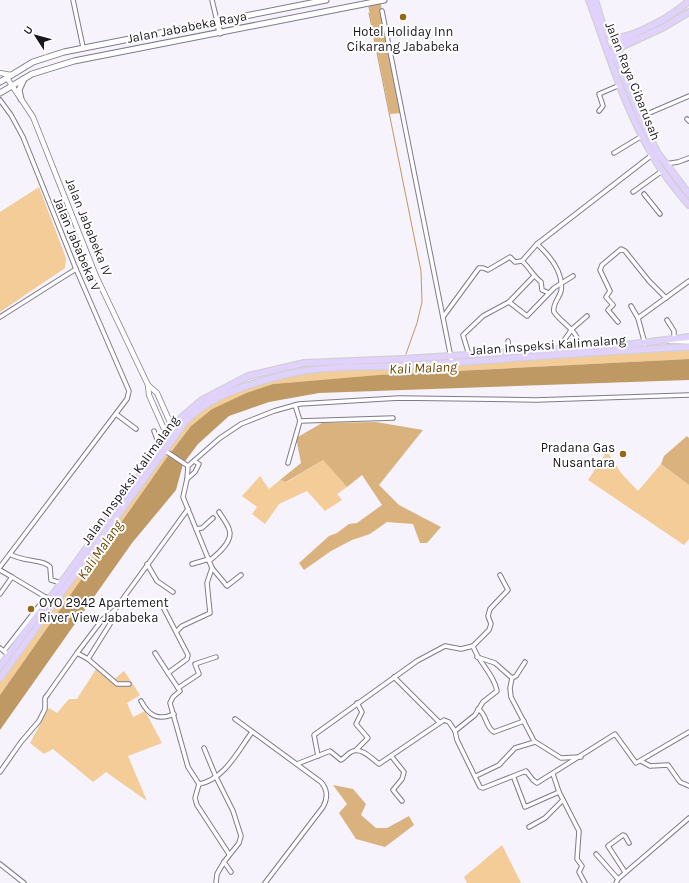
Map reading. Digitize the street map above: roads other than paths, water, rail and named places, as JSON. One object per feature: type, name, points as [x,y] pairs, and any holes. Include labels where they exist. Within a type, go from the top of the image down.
[{"type":"main road","name":"Jalan Jababeka Raya","points":[[0,82],[46,57],[82,47],[326,0]]},
{"type":"main road","name":"Jalan Jababeka Raya","points":[[0,93],[25,78],[55,65],[84,58],[220,33],[382,0]]},
{"type":"main road","name":"Jalan Raya Cibarusah","points":[[589,0],[642,136],[662,171],[689,205]]},
{"type":"main road","name":"Jalan Raya Cibarusah","points":[[595,0],[606,32],[610,36],[617,38],[639,32],[671,15],[683,7],[689,0]]},
{"type":"main road","name":"Jalan Raya Cibarusah","points":[[688,191],[665,164],[640,117],[616,58],[617,48],[664,27],[689,12]]},
{"type":"main road","points":[[217,21],[220,33]]},
{"type":"main road","points":[[611,58],[617,48],[639,32]]},
{"type":"main road","points":[[603,37],[617,48]]},
{"type":"main road","points":[[82,47],[84,58]]},
{"type":"main road","points":[[21,99],[19,90],[25,78]]},
{"type":"main road","name":"Jalan Inspeksi Kalimalang","points":[[0,667],[7,653],[47,598],[61,583],[194,406],[218,390],[248,376],[301,364],[469,355],[535,357],[581,354],[646,346],[674,338],[689,337]]},
{"type":"main road","points":[[665,340],[682,342]]},
{"type":"main road","points":[[663,348],[689,341]]},
{"type":"main road","name":"Jalan Inspeksi Kalimalang","points":[[181,423],[223,395],[252,384],[302,372],[452,363],[496,357],[509,352],[580,347],[689,347]]},
{"type":"main road","points":[[534,350],[535,357]]},
{"type":"main road","points":[[301,364],[302,372]]},
{"type":"main road","name":"Jalan Inspeksi Kalimalang","points":[[0,678],[162,448]]},
{"type":"street","points":[[73,0],[82,47]]},
{"type":"street","points":[[212,0],[217,21]]},
{"type":"street","points":[[382,11],[452,363]]},
{"type":"street","points":[[0,73],[9,77]]},
{"type":"street","name":"Jalan Jababeka IV","points":[[9,77],[12,86],[33,118],[96,276],[148,385],[149,396],[169,439]]},
{"type":"street","points":[[599,111],[603,106],[599,94],[621,84]]},
{"type":"street","points":[[640,117],[689,96]]},
{"type":"street","name":"Jalan Jababeka V","points":[[0,100],[11,115],[23,137],[76,269],[128,388],[127,399],[116,414]]},
{"type":"street","points":[[614,153],[642,136]]},
{"type":"street","points":[[443,317],[479,268],[488,270],[510,257],[514,262],[522,261],[537,244],[652,155]]},
{"type":"street","points":[[665,164],[678,162],[689,158]]},
{"type":"street","points":[[633,192],[662,171]]},
{"type":"street","points":[[644,194],[660,214]]},
{"type":"street","points":[[537,244],[552,259],[561,283],[561,292],[554,306],[554,312],[572,329],[578,338],[581,354]]},
{"type":"street","points":[[618,322],[608,310],[613,305],[606,297],[610,291],[600,270],[602,265],[621,249],[625,251],[666,298]]},
{"type":"street","points":[[522,261],[541,282],[542,290],[549,293]]},
{"type":"street","points":[[0,317],[76,269]]},
{"type":"street","points":[[469,355],[462,337],[464,333],[482,316],[509,302],[534,276]]},
{"type":"street","points":[[509,302],[527,316],[549,293],[561,283],[573,276]]},
{"type":"street","points":[[638,318],[689,281]]},
{"type":"street","points":[[631,306],[638,318],[646,346]]},
{"type":"street","points":[[558,349],[572,329],[587,316]]},
{"type":"street","points":[[667,320],[674,331],[674,338]]},
{"type":"street","points":[[508,341],[509,352]]},
{"type":"street","name":"Jalan Jababeka IV","points":[[148,385],[157,393],[175,431]]},
{"type":"street","points":[[186,465],[194,461],[220,438],[241,424],[259,416],[295,405],[399,398],[536,400],[689,395]]},
{"type":"street","points":[[288,463],[300,421],[295,405]]},
{"type":"street","points":[[47,598],[0,568],[116,414],[136,429]]},
{"type":"street","points":[[300,421],[393,418]]},
{"type":"street","points":[[154,431],[162,448],[186,465]]},
{"type":"street","points":[[187,479],[197,469],[199,464],[194,461]]},
{"type":"street","points":[[186,465],[187,479],[183,497],[212,568],[227,586],[241,575]]},
{"type":"street","points":[[88,659],[110,624],[114,611],[188,509]]},
{"type":"street","points":[[192,564],[209,560],[223,548],[230,536],[229,529],[219,512]]},
{"type":"street","points":[[196,529],[202,528],[213,518]]},
{"type":"street","points":[[10,554],[24,560],[46,563],[50,567],[51,580],[61,583]]},
{"type":"street","points":[[147,564],[157,581],[173,592]]},
{"type":"street","points":[[177,631],[182,626],[210,613],[207,583],[212,568]]},
{"type":"street","points":[[318,756],[314,735],[357,703],[417,661],[444,646],[461,649],[473,646],[488,632],[491,624],[488,616],[490,609],[508,590],[500,575]]},
{"type":"street","points":[[0,594],[12,577]]},
{"type":"street","points":[[164,607],[187,650],[188,657],[168,673]]},
{"type":"street","points":[[0,772],[21,742],[40,721],[45,709],[45,698],[102,620],[114,611]]},
{"type":"street","points":[[455,731],[475,715],[478,709],[497,691],[493,680],[477,657],[473,646]]},
{"type":"street","points":[[0,648],[7,653]]},
{"type":"street","points":[[77,653],[88,659],[117,684],[129,684]]},
{"type":"street","points":[[155,653],[178,688],[179,692],[170,700],[176,730],[188,767],[199,784],[195,798],[229,854]]},
{"type":"street","points":[[178,688],[199,674],[196,664],[216,657]]},
{"type":"street","points":[[477,657],[495,663],[512,678]]},
{"type":"street","points":[[525,662],[516,676],[512,678],[510,688],[511,695],[535,742],[561,758],[581,757]]},
{"type":"street","points":[[394,677],[439,722]]},
{"type":"street","points":[[141,701],[147,711],[158,717],[164,718],[174,714]]},
{"type":"street","points":[[297,764],[330,752],[341,760],[350,752],[356,750],[368,739],[356,724],[362,712],[357,703]]},
{"type":"street","points":[[478,709],[483,712],[489,727],[494,732],[524,721]]},
{"type":"street","points":[[235,719],[297,764],[324,786],[327,796],[326,802],[265,883]]},
{"type":"street","points":[[356,750],[364,752],[379,764],[444,720],[449,722],[455,731],[457,740],[476,776],[480,787],[483,788],[514,778],[526,771],[532,780],[537,783],[581,757],[615,734],[636,763],[689,732]]},
{"type":"street","points":[[199,784],[216,777],[224,771],[252,732]]},
{"type":"street","points":[[476,776],[498,765],[515,748],[535,742]]},
{"type":"street","points":[[204,748],[216,777],[233,811],[241,836],[239,843],[229,854],[217,874],[216,883]]},
{"type":"street","points":[[392,756],[404,772],[402,779],[393,790],[402,801]]},
{"type":"street","points":[[641,761],[650,766],[668,765],[681,783],[689,786]]},
{"type":"street","points":[[553,774],[559,792],[579,831],[577,859],[582,866],[579,872],[584,883]]},
{"type":"street","points":[[514,778],[525,807],[559,792]]},
{"type":"street","points":[[529,827],[545,818],[563,800]]},
{"type":"street","points":[[596,854],[617,882],[625,872],[689,818]]},
{"type":"street","points":[[625,872],[608,846],[623,836],[625,836],[629,842]]},
{"type":"street","points":[[224,862],[231,872]]},
{"type":"street","points":[[0,864],[24,883]]},
{"type":"waterway","points":[[369,13],[421,271],[422,302],[417,323],[406,354]]},
{"type":"waterway","name":"Kali Malang","points":[[95,580],[151,500]]},
{"type":"waterway","name":"Kali Malang","points":[[0,713],[19,686]]},
{"type":"place","name":"Hotel Holiday Inn Cikarang Jababeka","points":[[403,17]]},
{"type":"place","name":"Pradana Gas Nusantara","points":[[623,454]]},
{"type":"place","name":"OYO 2942 Apartement River View Jababeka","points":[[31,609]]}]
